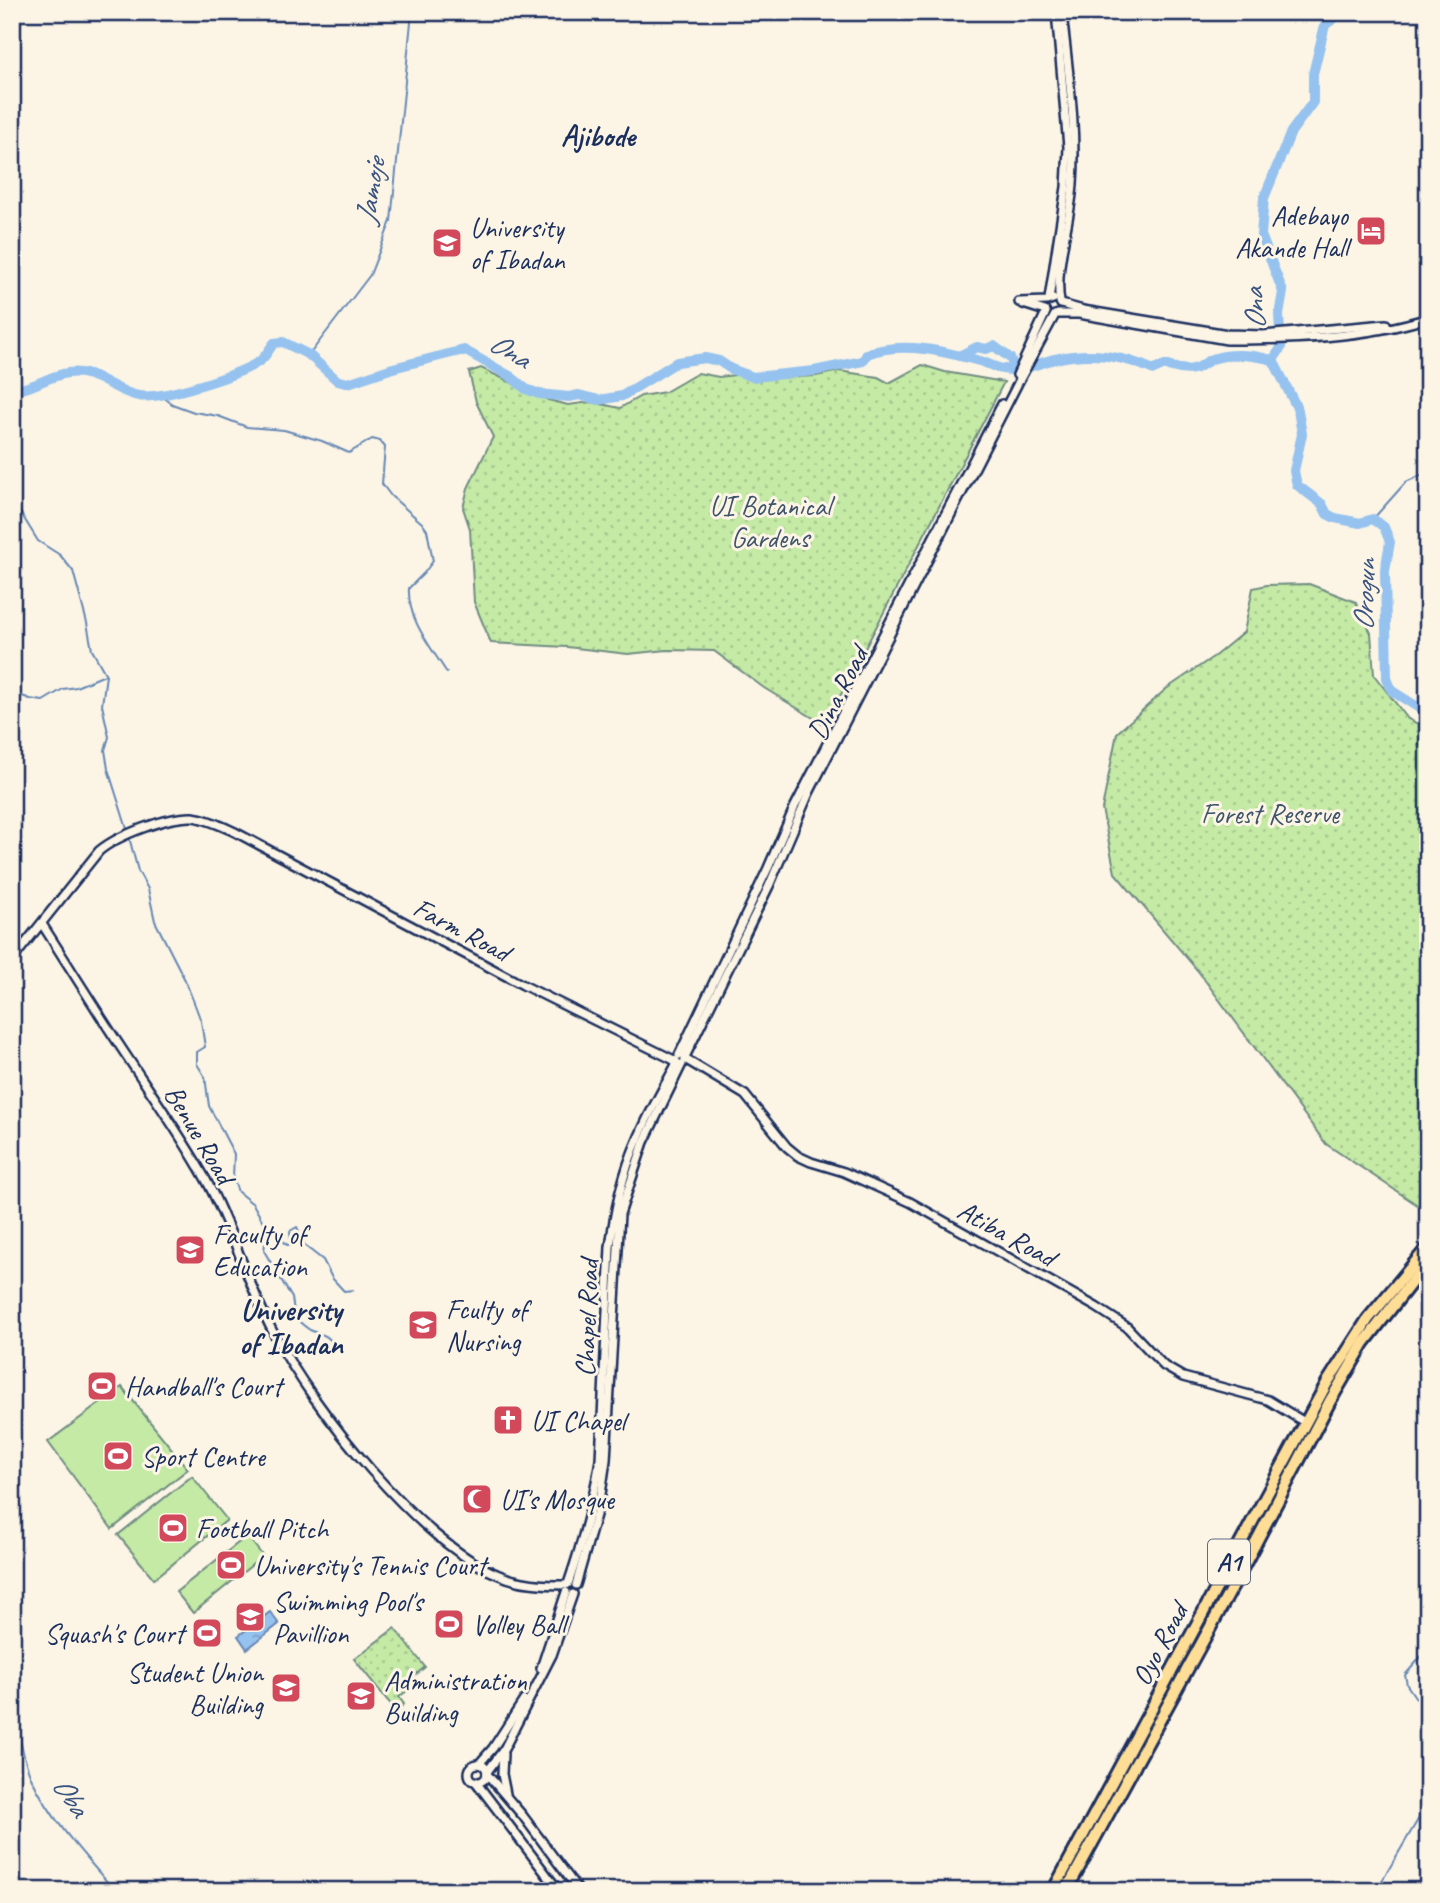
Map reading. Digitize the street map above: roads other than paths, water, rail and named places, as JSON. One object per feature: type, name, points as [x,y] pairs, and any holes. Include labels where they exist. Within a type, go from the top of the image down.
[{"type":"highway","name":"Oyo Road","points":[[1066,1891],[1233,1586],[1360,1340],[1368,1319],[1428,1247]]},
{"type":"highway","name":"Oyo Road","points":[[1052,1891],[1262,1499],[1306,1423],[1360,1340],[1428,1261]]},
{"type":"street","points":[[1031,351],[1046,311],[1066,187],[1068,147],[1056,12]]},
{"type":"street","points":[[1031,351],[1056,314],[1061,311],[1059,284],[1073,188],[1075,147],[1062,12]]},
{"type":"street","points":[[1264,337],[1228,334],[1083,310],[1055,299],[1019,302],[1056,314],[1079,314],[1227,340],[1301,335],[1428,316]]},
{"type":"street","name":"Dina Road","points":[[681,1060],[795,806],[1031,351]]},
{"type":"street","name":"Farm Road","points":[[42,924],[99,851],[110,842],[159,824],[190,817],[202,819],[235,832],[523,985],[661,1053],[681,1060]]},
{"type":"street","points":[[12,960],[42,924]]},
{"type":"street","name":"Benue Road","points":[[42,924],[173,1124],[207,1181],[273,1333],[286,1355],[376,1477],[433,1531],[475,1563],[511,1579],[569,1588]]},
{"type":"street","name":"Atiba Road","points":[[681,1060],[724,1080],[745,1095],[787,1147],[798,1156],[844,1172],[910,1202],[1096,1307],[1127,1327],[1164,1366],[1184,1377],[1268,1400],[1306,1423]]},
{"type":"street","name":"Chapel Road","points":[[479,1764],[493,1748],[540,1670],[600,1501],[606,1460],[620,1214],[644,1142],[681,1060]]},
{"type":"street","name":"Chapel Road","points":[[487,1773],[504,1749],[552,1655],[569,1588]]},
{"type":"street","points":[[504,1749],[502,1774],[508,1798]]},
{"type":"street","points":[[559,1891],[476,1782],[470,1778],[468,1771],[472,1765],[485,1767],[579,1891]]},
{"type":"street","points":[[476,1782],[484,1780],[487,1773]]},
{"type":"water","points":[[270,1612],[279,1624],[247,1649],[238,1636]]},
{"type":"waterway","name":"Jamoje","points":[[309,355],[370,275],[391,221],[412,12]]},
{"type":"waterway","name":"Ona","points":[[1273,360],[1281,348],[1279,315],[1283,292],[1261,235],[1264,198],[1291,132],[1313,102],[1313,74],[1325,25],[1343,12]]},
{"type":"waterway","name":"Ona","points":[[12,390],[27,388],[61,374],[78,373],[96,377],[130,394],[165,394],[202,385],[252,366],[261,360],[274,343],[283,342],[309,355],[338,381],[348,383],[393,368],[464,350],[510,376],[526,389],[539,394],[569,397],[579,395],[599,400],[622,396],[677,362],[705,358],[719,361],[731,369],[753,377],[814,371],[863,361],[867,354],[895,348],[940,351],[1010,370],[1081,355],[1117,358],[1154,370],[1165,365],[1193,369],[1212,359],[1235,355],[1273,360]]},
{"type":"waterway","name":"Ona","points":[[959,356],[977,347],[986,349],[994,346],[1010,358],[1015,369]]},
{"type":"waterway","name":"Orogun","points":[[1273,360],[1298,410],[1302,434],[1294,471],[1297,485],[1322,504],[1327,514],[1335,518],[1360,523],[1373,519],[1384,527],[1390,542],[1385,571],[1387,678],[1392,691],[1424,711],[1428,709]]},
{"type":"waterway","points":[[161,395],[172,404],[194,412],[218,416],[247,427],[284,430],[322,441],[349,453],[372,439],[380,441],[385,447],[382,484],[427,530],[433,561],[409,588],[409,599],[421,632],[447,673]]},
{"type":"waterway","points":[[1373,519],[1406,482],[1428,472]]},
{"type":"waterway","points":[[12,499],[38,541],[60,555],[73,571],[92,650],[106,675],[102,705],[109,737],[105,750],[108,769],[128,832]]},
{"type":"waterway","points":[[12,692],[43,701],[63,689],[76,687],[105,675]]},
{"type":"waterway","points":[[129,837],[138,871],[148,889],[155,921],[185,980],[201,1021],[205,1047],[197,1052],[197,1064],[205,1077],[209,1106],[234,1154],[233,1178],[238,1192],[253,1204],[267,1229],[264,1251],[292,1298],[295,1318],[310,1330],[327,1337],[335,1347]]},
{"type":"waterway","name":"Orogun","points":[[1424,1220],[1428,1210]]},
{"type":"waterway","points":[[1424,1220],[1428,1229]]},
{"type":"waterway","points":[[268,1229],[273,1230],[287,1245],[291,1244],[290,1231],[297,1227],[305,1246],[323,1260],[332,1278],[344,1291],[353,1290]]},
{"type":"waterway","points":[[1376,1891],[1419,1818],[1427,1772],[1421,1746],[1428,1716],[1407,1685],[1405,1675],[1428,1649]]},
{"type":"waterway","name":"Oba","points":[[12,1715],[28,1769],[39,1793],[69,1837],[115,1891]]},
{"type":"waterway","points":[[12,1740],[18,1732]]},
{"type":"place","name":"Adebayo Akande Hall","points":[[1371,231]]},
{"type":"place","name":"University of Ibadan","points":[[447,243]]},
{"type":"place","name":"Faculty of Education","points":[[190,1250]]},
{"type":"place","name":"Fculty of Nursing","points":[[423,1325]]},
{"type":"place","name":"Handball's Court","points":[[102,1386]]},
{"type":"place","name":"UI Chapel","points":[[508,1420]]},
{"type":"place","name":"Sport Centre","points":[[118,1456]]},
{"type":"place","name":"UI's Mosque","points":[[477,1499]]},
{"type":"place","name":"Football Pitch","points":[[173,1528]]},
{"type":"place","name":"University's Tennis Court","points":[[231,1565]]},
{"type":"place","name":"Swimming Pool's Pavillion","points":[[250,1617]]},
{"type":"place","name":"Volley Ball","points":[[449,1624]]},
{"type":"place","name":"Squash's Court","points":[[207,1633]]},
{"type":"place","name":"Student Union Building","points":[[286,1688]]},
{"type":"place","name":"Administration Building","points":[[361,1696]]},
{"type":"district","name":"Ajibode","points":[[598,136]]},
{"type":"district","name":"University of Ibadan","points":[[291,1327]]},
{"type":"park label","name":"UI Botanical Gardens","points":[[770,521]]},
{"type":"park label","name":"Forest Reserve","points":[[1270,813]]}]
